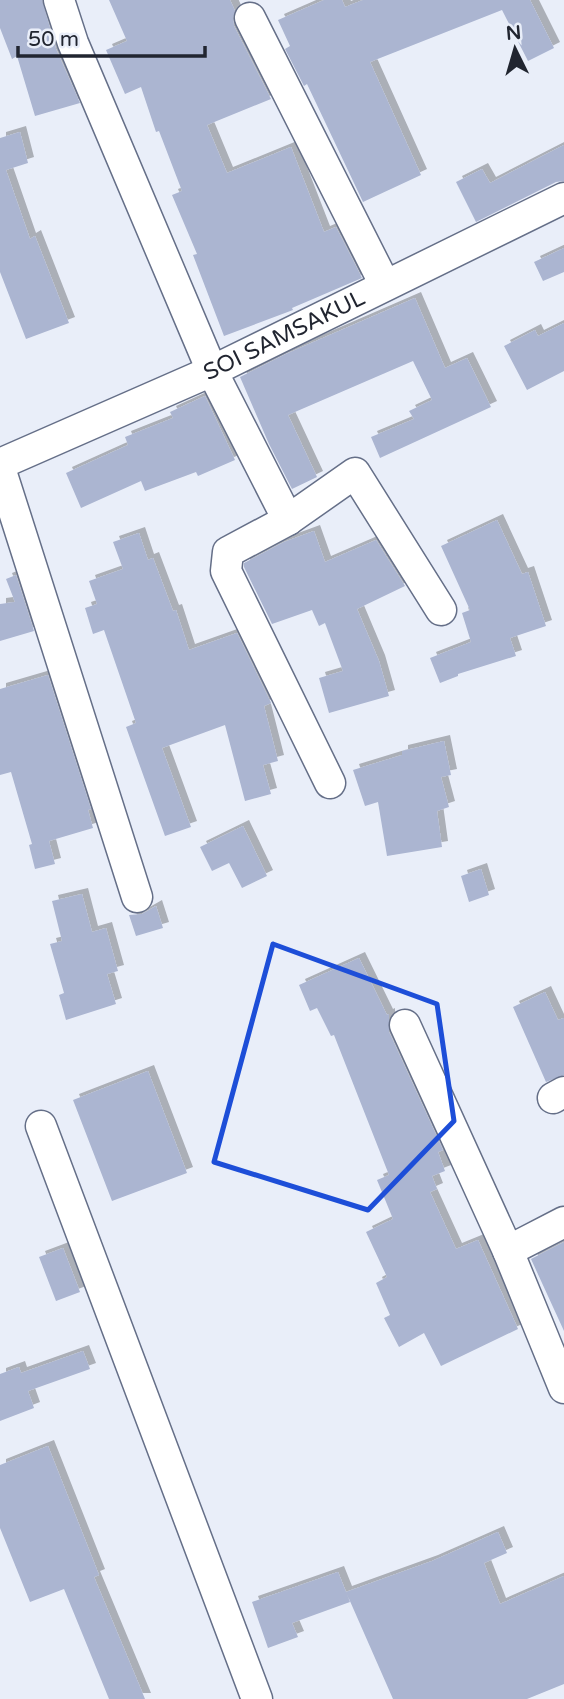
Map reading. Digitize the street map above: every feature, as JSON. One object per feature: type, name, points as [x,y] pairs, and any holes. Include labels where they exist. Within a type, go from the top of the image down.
[{"type":"street","points":[[59,0],[73,43],[212,371],[288,520]]},
{"type":"street","points":[[250,18],[385,285]]},
{"type":"street","name":"SOI SAMSAKUL","points":[[0,466],[212,371],[563,201]]},
{"type":"street","points":[[0,466],[137,897]]},
{"type":"street","points":[[330,783],[226,571],[228,552],[288,520],[355,472],[441,610]]},
{"type":"street","points":[[405,1024],[508,1251],[564,1388]]},
{"type":"street","points":[[41,1126],[257,1699]]},
{"type":"street","points":[[508,1251],[564,1222]]},
{"type":"highlighted area","points":[[273,944],[437,1004],[454,1121],[368,1210],[214,1162]]},
{"type":"building","points":[[0,0],[42,0],[56,49],[80,103],[35,116],[17,56],[12,59],[0,28]]},
{"type":"building","points":[[109,0],[230,0],[235,11],[234,26],[271,99],[207,125],[227,173],[291,147],[324,232],[336,227],[362,278],[292,308],[293,310],[224,336],[193,255],[197,254],[172,195],[182,191],[159,131],[156,132],[141,87],[125,94],[106,50],[127,41]]},
{"type":"building","points":[[324,0],[342,0],[345,7],[363,0],[530,0],[554,48],[528,61],[502,10],[370,62],[421,175],[363,202],[307,84],[304,86],[285,49],[290,46],[278,20]]},
{"type":"building","points":[[20,132],[28,163],[6,170],[30,239],[35,236],[69,323],[26,339],[0,272],[0,138]]},
{"type":"building","points":[[564,145],[564,181],[556,182],[476,222],[456,182],[482,169],[490,183]]},
{"type":"building","points":[[564,248],[564,272],[543,281],[534,262]]},
{"type":"building","points":[[415,298],[445,368],[467,358],[491,407],[380,458],[371,437],[414,419],[409,411],[432,400],[413,361],[288,415],[317,477],[292,489],[240,377]]},
{"type":"building","points":[[564,323],[564,371],[527,390],[504,346],[535,330],[538,336]]},
{"type":"building","points":[[205,396],[235,460],[198,476],[196,472],[145,491],[141,481],[81,508],[66,473],[128,445],[125,437],[173,418],[170,412]]},
{"type":"building","points":[[497,520],[522,574],[528,572],[546,626],[510,638],[516,656],[458,674],[440,683],[430,658],[471,642],[462,613],[470,610],[441,546]]},
{"type":"building","points":[[314,531],[325,562],[376,540],[405,586],[357,609],[379,661],[389,696],[329,713],[319,678],[343,671],[325,623],[319,626],[312,610],[272,624],[244,567],[244,563],[284,542]]},
{"type":"building","points":[[139,533],[148,560],[153,558],[173,611],[176,610],[189,650],[237,633],[271,703],[264,706],[278,761],[263,765],[271,794],[245,801],[225,725],[162,748],[191,827],[165,836],[126,727],[136,723],[104,630],[93,634],[85,608],[97,604],[89,581],[123,569],[113,542]]},
{"type":"building","points":[[16,575],[34,631],[0,641],[0,604],[15,602],[6,579]]},
{"type":"building","points":[[48,675],[91,809],[88,810],[93,828],[49,841],[55,864],[35,869],[29,845],[32,844],[11,772],[0,775],[0,689]]},
{"type":"building","points":[[444,741],[451,775],[441,777],[449,807],[437,811],[442,847],[387,856],[378,802],[365,806],[353,770],[402,755],[402,751]]},
{"type":"building","points":[[243,826],[267,876],[242,888],[229,863],[212,871],[200,847]]},
{"type":"building","points":[[481,869],[489,895],[469,902],[461,876]]},
{"type":"building","points":[[82,894],[92,932],[106,928],[118,971],[107,974],[116,1004],[66,1020],[59,995],[64,993],[50,944],[62,941],[52,901]]},
{"type":"building","points":[[156,906],[163,928],[136,936],[129,915],[142,914]]},
{"type":"building","points":[[359,958],[387,1015],[389,1014],[389,1032],[443,1150],[438,1152],[445,1171],[432,1176],[437,1189],[430,1192],[456,1249],[478,1240],[518,1329],[441,1366],[424,1333],[399,1347],[384,1318],[390,1315],[376,1283],[387,1277],[366,1232],[393,1219],[377,1180],[389,1175],[334,1035],[331,1036],[317,1008],[310,1011],[299,985]]},
{"type":"building","points":[[545,992],[558,1020],[564,1018],[564,1075],[546,1082],[513,1007]]},
{"type":"building","points":[[148,1071],[187,1173],[112,1201],[73,1100]]},
{"type":"building","points":[[564,1242],[564,1331],[531,1259]]},
{"type":"building","points":[[63,1248],[80,1292],[56,1301],[39,1257]]},
{"type":"building","points":[[83,1351],[90,1369],[28,1391],[34,1408],[0,1421],[0,1374],[19,1367],[21,1373]]},
{"type":"building","points":[[48,1446],[99,1575],[94,1577],[145,1699],[109,1699],[64,1589],[30,1602],[0,1528],[0,1465]]},
{"type":"building","points":[[498,1532],[507,1553],[484,1563],[500,1604],[564,1576],[564,1684],[527,1699],[393,1699],[346,1592],[432,1561]]},
{"type":"building","points":[[338,1572],[350,1602],[292,1623],[298,1637],[268,1648],[252,1602]]}]
